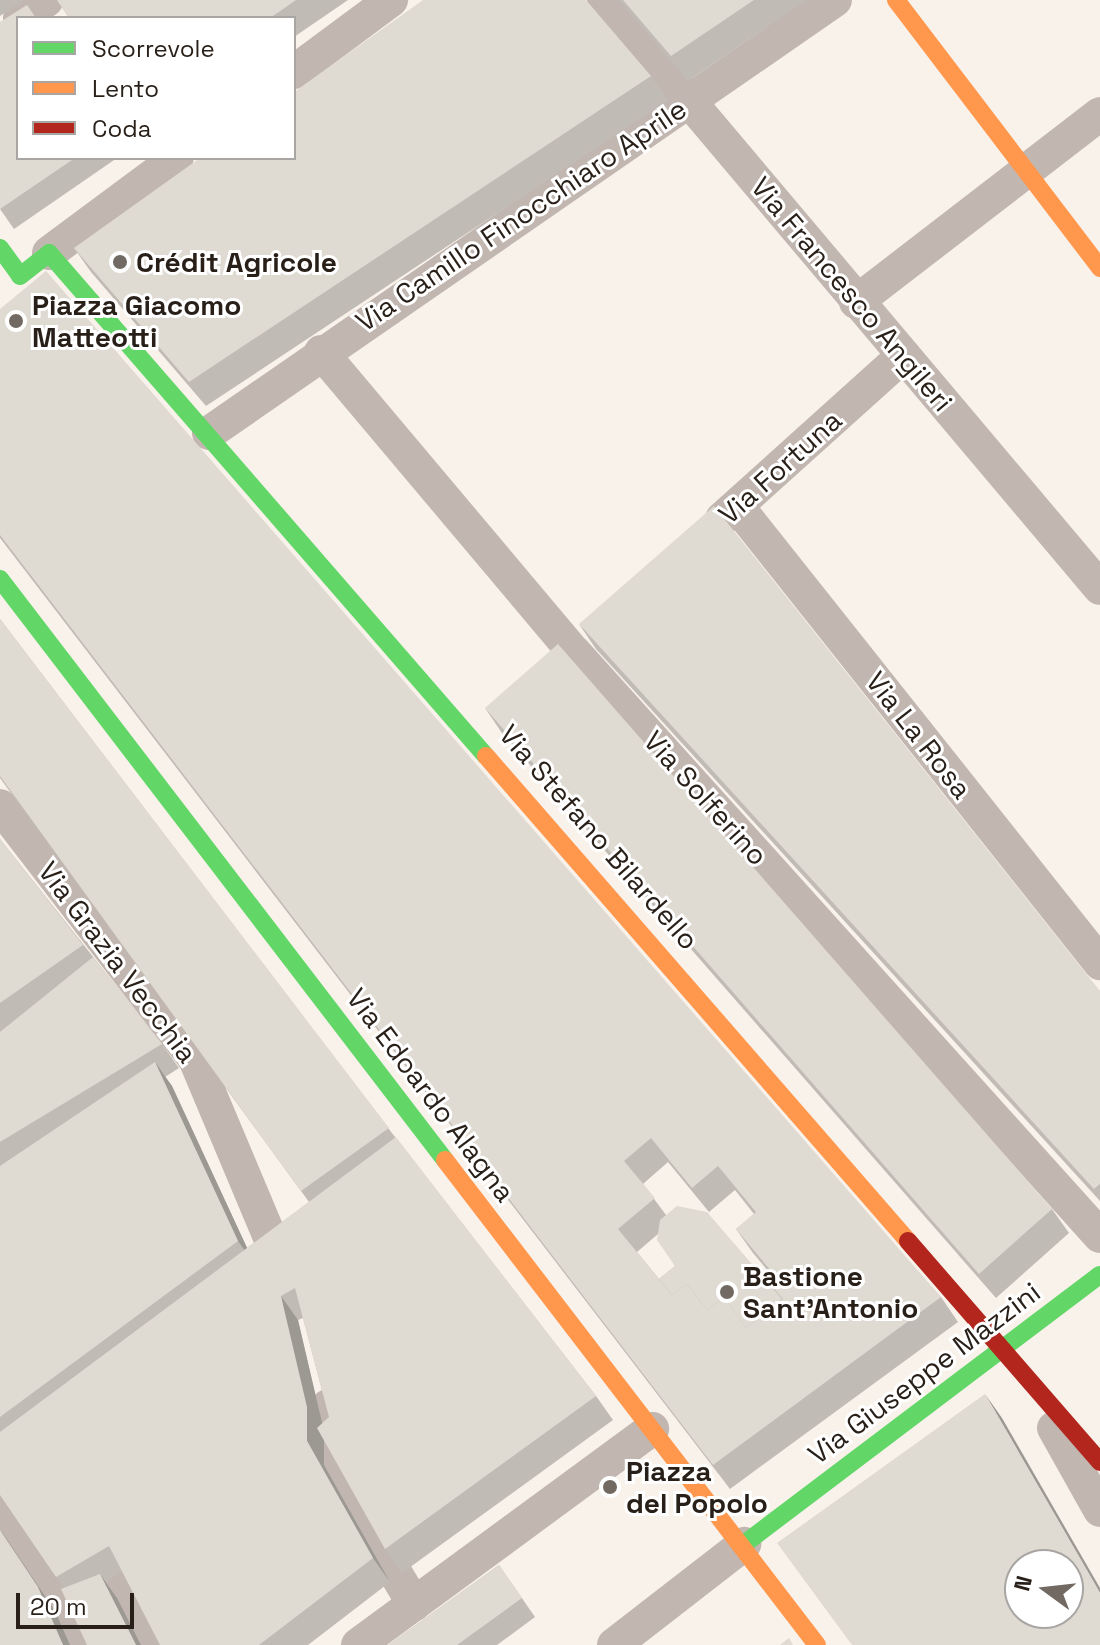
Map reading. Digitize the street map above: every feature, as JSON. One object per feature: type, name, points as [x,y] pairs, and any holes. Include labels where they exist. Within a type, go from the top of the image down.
[{"type":"main road","points":[[896,0],[1100,268]]},
{"type":"main road","points":[[0,248],[10,284],[49,253]]},
{"type":"main road","name":"Via Stefano Bilardello","points":[[49,253],[209,433],[489,729],[1000,1350],[1100,1462]]},
{"type":"main road","name":"Via Edoardo Alagna","points":[[0,579],[652,1429],[744,1544],[817,1645]]},
{"type":"main road","name":"Via Giuseppe Mazzini","points":[[744,1544],[1100,1275]]},
{"type":"street","points":[[296,71],[391,0]]},
{"type":"street","name":"Via Francesco Angileri","points":[[604,0],[1100,588]]},
{"type":"street","name":"Via Camillo Finocchiaro Aprile","points":[[209,433],[321,352],[835,0]]},
{"type":"street","points":[[856,302],[1100,114]]},
{"type":"street","points":[[49,253],[160,163]]},
{"type":"street","name":"Via Solferino","points":[[321,352],[575,651],[1100,1236]]},
{"type":"street","name":"Via Fortuna","points":[[691,547],[903,356]]},
{"type":"street","name":"Via La Rosa","points":[[737,506],[1100,963]]},
{"type":"street","name":"Via Grazia Vecchia","points":[[0,806],[107,972],[185,1073],[271,1266],[310,1228]]},
{"type":"street","points":[[319,1373],[334,1429],[328,1460],[405,1590]]},
{"type":"street","points":[[1027,1379],[1100,1510]]},
{"type":"street","points":[[358,1645],[405,1590],[652,1429]]},
{"type":"street","points":[[0,1511],[66,1607],[82,1645]]},
{"type":"street","points":[[614,1645],[744,1544]]},
{"type":"street","points":[[66,1607],[120,1585],[150,1645]]},
{"type":"building","points":[[57,0],[296,0],[273,16],[68,16]]},
{"type":"building","points":[[423,0],[586,0],[651,76],[189,382],[74,248],[197,160],[296,160],[296,91]]},
{"type":"building","points":[[623,0],[754,0],[671,56]]},
{"type":"building","points":[[27,5],[35,16],[16,16],[16,160],[72,160],[0,209],[0,22]]},
{"type":"building","points":[[46,271],[941,1297],[713,1465],[0,535],[0,309]],"holes":[[[651,1138],[692,1188],[718,1166],[756,1212],[736,1229],[771,1271],[763,1276],[783,1299],[746,1328],[724,1297],[707,1310],[687,1284],[672,1295],[618,1229],[655,1198],[624,1161]]]},
{"type":"building","points":[[714,506],[1100,991],[1100,1184],[1094,1189],[579,624]]},
{"type":"building","points":[[0,619],[389,1128],[301,1191],[0,776]]},
{"type":"building","points":[[558,644],[1052,1209],[979,1274],[485,708]]},
{"type":"building","points":[[0,839],[83,945],[0,1003]]},
{"type":"building","points":[[93,957],[162,1044],[0,1142],[0,1032]]},
{"type":"building","points":[[155,1062],[238,1241],[0,1417],[0,1166]]},
{"type":"building","points":[[396,1137],[596,1396],[385,1549],[317,1428],[329,1417],[295,1288],[281,1296],[307,1407],[307,1441],[373,1558],[259,1645],[160,1645],[109,1546],[56,1577],[0,1495],[0,1432]]},
{"type":"building","name":"Bastione Sant'Antonio","points":[[677,1206],[707,1212],[782,1299],[746,1328],[724,1297],[707,1310],[687,1284],[672,1295],[659,1279],[675,1266],[657,1240],[660,1220]]},
{"type":"building","points":[[985,1394],[1075,1549],[1004,1549],[1004,1629],[1084,1629],[1084,1565],[1100,1593],[1100,1645],[852,1645],[777,1543]]},
{"type":"building","points":[[0,1530],[38,1587],[63,1645],[0,1645]]},
{"type":"building","points":[[499,1565],[522,1598],[457,1645],[388,1645]]},
{"type":"building","points":[[100,1574],[136,1645],[87,1645],[61,1589]]},
{"type":"building","points":[[789,1638],[793,1645],[780,1645]]},
{"type":"traffic: fast","points":[[0,248],[20,276],[49,253],[486,756]]},
{"type":"traffic: fast","points":[[0,579],[445,1160]]},
{"type":"traffic: fast","points":[[744,1544],[1100,1275]]},
{"type":"traffic: slow","points":[[896,0],[1100,268]]},
{"type":"traffic: slow","points":[[486,756],[908,1241]]},
{"type":"traffic: slow","points":[[445,1160],[817,1645]]},
{"type":"traffic: jam","points":[[908,1241],[1100,1462]]},
{"type":"place","name":"Crédit Agricole","points":[[120,262]]},
{"type":"place","name":"Piazza Giacomo Matteotti","points":[[16,321]]},
{"type":"place","name":"Bastione Sant'Antonio","points":[[727,1292]]},
{"type":"place","name":"Piazza del Popolo","points":[[610,1487]]}]
